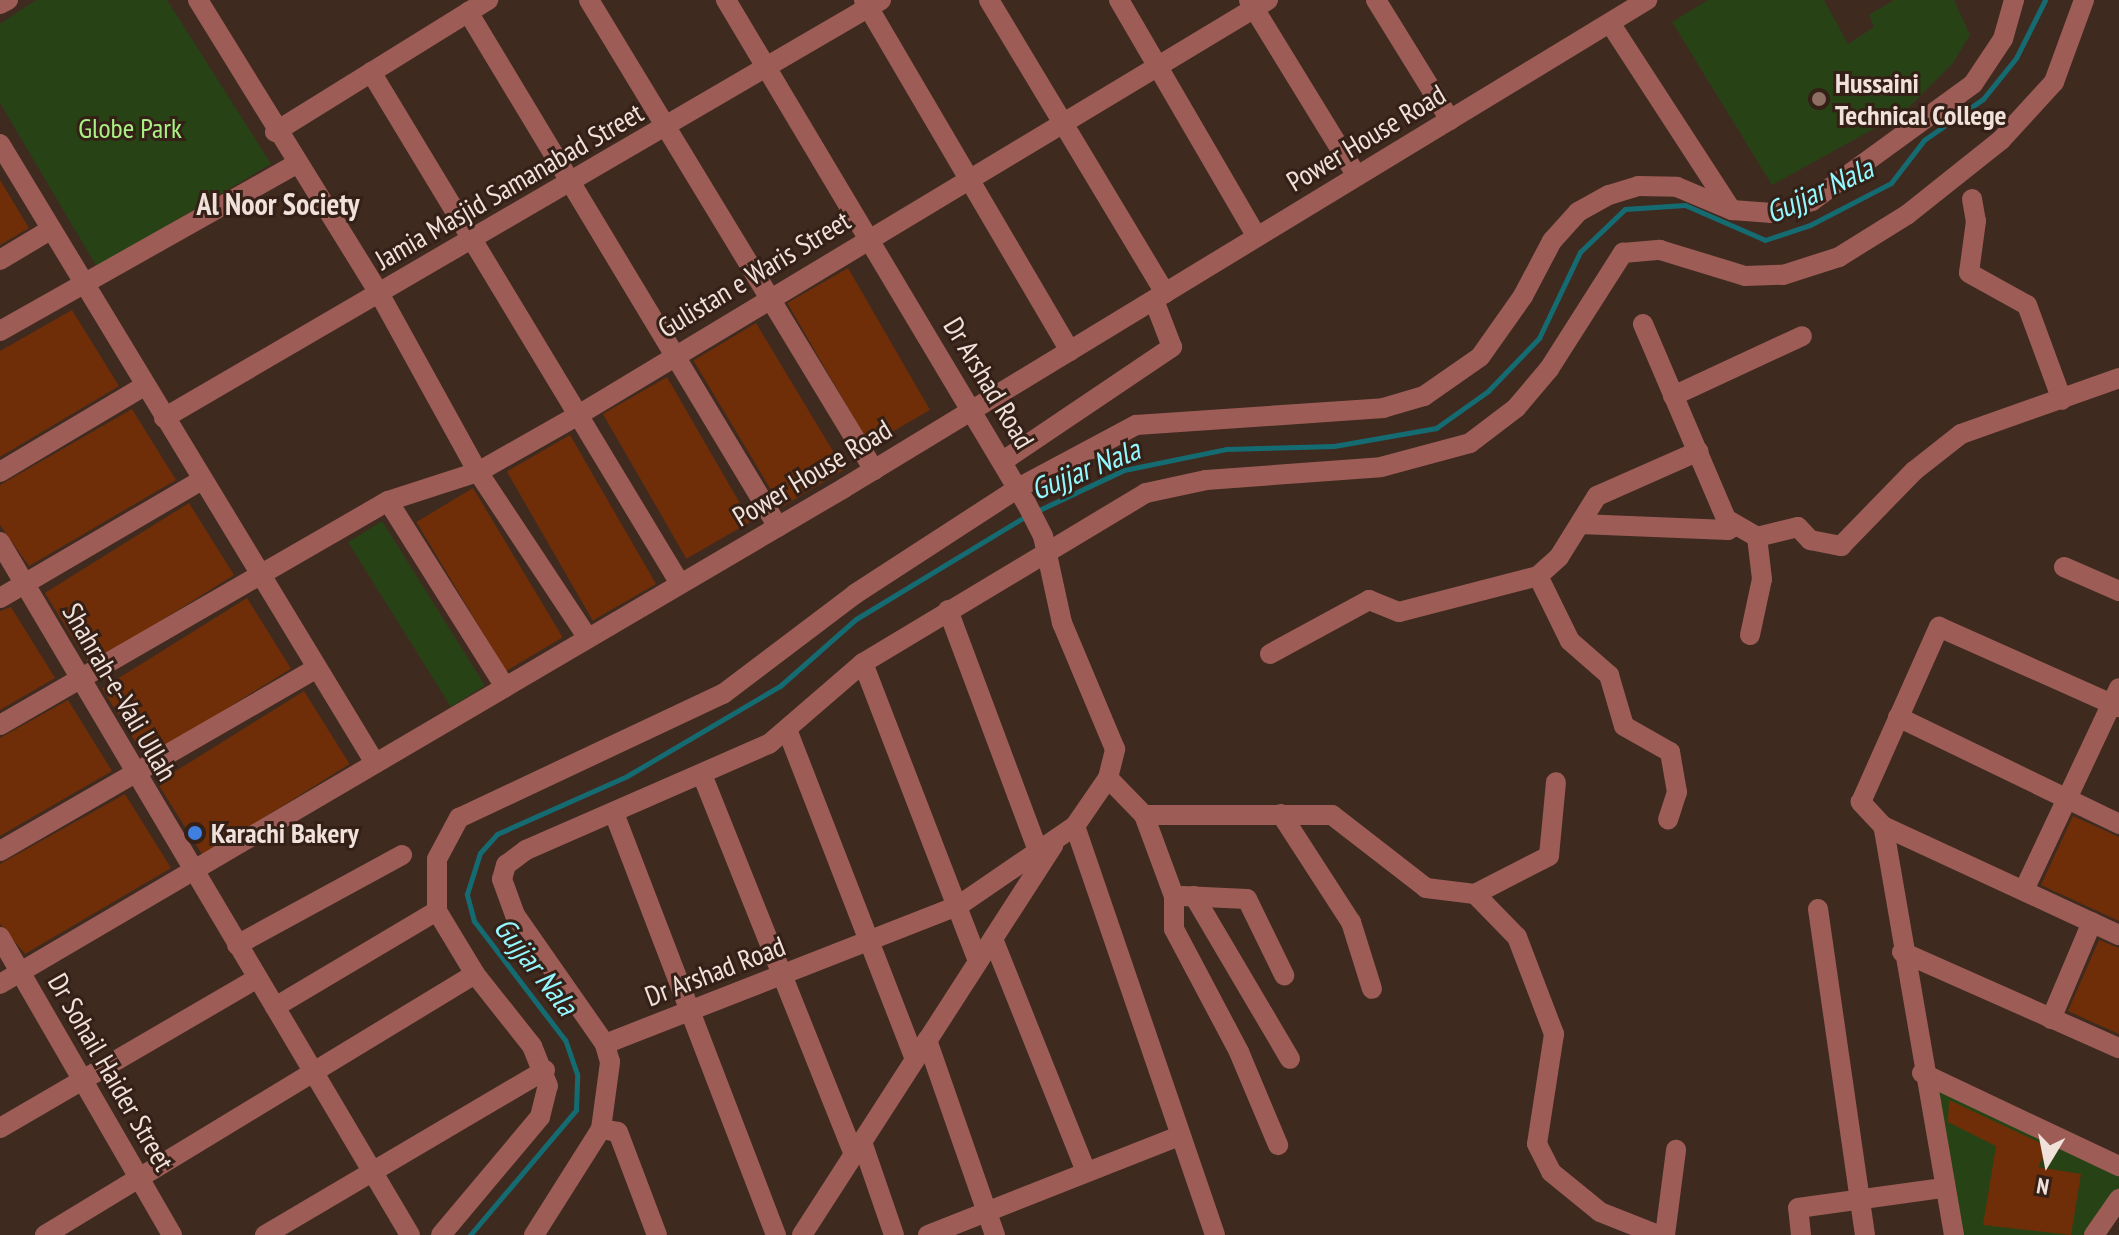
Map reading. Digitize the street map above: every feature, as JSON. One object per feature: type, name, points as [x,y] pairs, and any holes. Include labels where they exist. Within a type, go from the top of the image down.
[{"type":"street","points":[[0,4],[8,0]]},
{"type":"street","points":[[198,0],[295,165],[379,293],[478,472],[588,638]]},
{"type":"street","points":[[275,132],[488,0]]},
{"type":"street","points":[[589,0],[874,470]]},
{"type":"street","name":"Dr Arshad Road","points":[[605,1044],[958,906],[1067,831],[1108,778],[1115,749],[1062,623],[1048,556],[1037,524],[1022,495],[726,0]]},
{"type":"street","points":[[989,0],[1063,122],[1160,296],[1172,347],[1003,461]]},
{"type":"street","points":[[1119,0],[1257,237]]},
{"type":"street","points":[[1376,0],[1450,120]]},
{"type":"street","name":"Power House Road","points":[[0,984],[874,470],[1647,0]]},
{"type":"street","points":[[441,1235],[540,1117],[547,1101],[545,1070],[475,974],[437,911],[437,859],[459,818],[723,694],[855,594],[1136,425],[1383,408],[1424,396],[1480,357],[1523,296],[1552,241],[1578,212],[1638,186],[1677,187],[1732,210],[1772,213],[1812,201],[1893,148],[1973,84],[2003,39],[2014,0]]},
{"type":"street","points":[[534,1235],[601,1129],[609,1084],[605,1044],[515,915],[502,879],[506,865],[526,850],[703,777],[788,732],[863,663],[948,610],[1048,556],[1146,493],[1237,476],[1381,467],[1470,443],[1516,408],[1549,369],[1623,253],[1660,250],[1745,276],[1783,275],[1839,257],[1908,214],[2001,140],[2054,82],[2084,0]]},
{"type":"street","points":[[871,3],[1070,351]]},
{"type":"street","name":"Jamia Masjid Samanabad Street","points":[[164,418],[767,69],[871,3]]},
{"type":"street","points":[[1257,3],[1357,176]]},
{"type":"street","name":"Gulistan e Waris Street","points":[[0,725],[258,571],[388,501],[478,472],[580,414],[769,296],[1159,68],[1257,3]]},
{"type":"street","points":[[468,12],[778,527]]},
{"type":"street","points":[[1610,23],[1732,210]]},
{"type":"street","points":[[371,72],[476,237],[679,582]]},
{"type":"street","points":[[0,144],[82,284],[375,763]]},
{"type":"street","points":[[0,331],[295,165]]},
{"type":"street","points":[[1972,199],[1976,221],[1969,273],[2027,305],[2062,400]]},
{"type":"street","points":[[0,260],[50,230]]},
{"type":"street","points":[[1643,324],[1726,519],[1757,537],[1798,527],[1810,540],[1841,546],[1914,471],[1961,434],[2119,378]]},
{"type":"street","points":[[1673,396],[1802,336]]},
{"type":"street","points":[[0,472],[144,386]]},
{"type":"street","points":[[1270,654],[1369,600],[1399,612],[1538,576],[1559,557],[1597,496],[1699,451]]},
{"type":"street","points":[[0,598],[202,480]]},
{"type":"street","points":[[388,501],[505,687]]},
{"type":"street","points":[[1580,524],[1728,530],[1736,525]]},
{"type":"street","points":[[1750,635],[1762,579],[1757,537]]},
{"type":"street","name":"Shahrah-e-Vali Ullah","points":[[0,542],[275,1007],[310,1075],[374,1168],[410,1235]]},
{"type":"street","points":[[2064,567],[2119,591]]},
{"type":"street","points":[[1538,576],[1570,641],[1609,675],[1624,726],[1670,752],[1677,792],[1668,820]]},
{"type":"street","points":[[948,610],[1038,851]]},
{"type":"street","points":[[2024,890],[2064,799],[2117,700],[1939,627],[1861,802],[1883,826],[2119,935]]},
{"type":"street","points":[[863,663],[978,961]]},
{"type":"street","points":[[0,851],[317,668]]},
{"type":"street","points":[[1898,717],[2119,824]]},
{"type":"street","points":[[788,732],[915,1059]]},
{"type":"street","points":[[703,777],[894,1235]]},
{"type":"street","points":[[1108,778],[1144,815],[1184,896],[1290,1059]]},
{"type":"street","points":[[1144,815],[1332,815],[1426,888],[1475,894],[1549,856],[1556,782]]},
{"type":"street","points":[[614,813],[776,1235]]},
{"type":"street","points":[[1281,814],[1351,922],[1372,989]]},
{"type":"street","points":[[1883,826],[1922,1073],[1942,1188],[1954,1235]]},
{"type":"street","points":[[802,1235],[978,961],[1067,831]]},
{"type":"street","points":[[1067,831],[1178,1114],[1179,1136],[1215,1235]]},
{"type":"street","points":[[237,945],[402,855]]},
{"type":"street","points":[[1475,894],[1517,937],[1554,1034],[1537,1144],[1551,1172],[1600,1212],[1658,1235]]},
{"type":"street","points":[[1184,896],[1247,899],[1284,975]]},
{"type":"street","points":[[1184,896],[1174,929],[1239,1052],[1278,1145]]},
{"type":"street","points":[[1818,909],[1865,1235]]},
{"type":"street","points":[[275,1007],[437,911]]},
{"type":"street","points":[[2051,1019],[2092,922]]},
{"type":"street","name":"Dr Sohail Haider Street","points":[[0,937],[172,1235]]},
{"type":"street","points":[[993,939],[1086,1171]]},
{"type":"street","points":[[1902,952],[2119,1048]]},
{"type":"street","points":[[45,1235],[475,974]]},
{"type":"street","points":[[0,1128],[258,978]]},
{"type":"street","points":[[927,1040],[985,1214],[995,1235]]},
{"type":"street","points":[[265,1235],[545,1070]]},
{"type":"street","points":[[1922,1073],[2119,1166]]},
{"type":"street","points":[[601,1129],[618,1132],[657,1235]]},
{"type":"street","points":[[928,1235],[1179,1136]]},
{"type":"street","points":[[1665,1235],[1676,1150]]},
{"type":"street","points":[[1801,1235],[1798,1208],[1942,1188]]},
{"type":"street","points":[[2094,1235],[2119,1199]]},
{"type":"green space","name":"Globe Park","points":[[36,0],[167,0],[271,164],[97,267],[0,103],[0,24]]},
{"type":"green space","name":"Hussaini Technical College","points":[[1708,0],[1824,0],[1848,44],[1874,27],[1869,15],[1894,0],[1954,0],[1970,35],[1953,63],[1904,112],[1772,185],[1672,22]]},
{"type":"green space","points":[[382,521],[485,686],[451,707],[348,542]]},
{"type":"green space","points":[[1922,1073],[2119,1166],[2119,1199],[2094,1235],[1954,1235]]},
{"type":"building","points":[[0,180],[29,228],[0,245]]},
{"type":"building","points":[[848,268],[930,410],[869,445],[787,303]]},
{"type":"building","points":[[72,310],[119,386],[0,457],[0,351]]},
{"type":"building","points":[[756,323],[844,470],[781,507],[693,361]]},
{"type":"building","points":[[667,377],[750,522],[686,559],[603,414]]},
{"type":"building","points":[[132,409],[176,480],[29,566],[0,525],[0,485]]},
{"type":"building","points":[[570,435],[656,584],[593,620],[507,472]]},
{"type":"building","points":[[473,488],[563,637],[506,671],[416,522]]},
{"type":"building","points":[[189,503],[234,575],[90,665],[45,593]]},
{"type":"building","points":[[247,598],[291,668],[146,759],[102,689]]},
{"type":"building","points":[[11,607],[55,678],[0,710],[0,611]]},
{"type":"building","points":[[304,691],[350,764],[203,856],[157,783]]},
{"type":"building","points":[[68,700],[112,771],[0,836],[0,738]]},
{"type":"building","points":[[125,794],[171,868],[25,954],[0,924],[0,864]]},
{"type":"building","points":[[2073,816],[2119,837],[2119,921],[2041,885]]},
{"type":"building","points":[[2099,940],[2119,948],[2119,1034],[2068,1011]]},
{"type":"building","points":[[1949,1100],[2049,1147],[2038,1167],[2081,1174],[2071,1235],[1983,1225],[1996,1146],[1948,1122]]},
{"type":"waterway","name":"Gujjar Nala","points":[[1035,512],[1124,470],[1226,449],[1334,446],[1436,428],[1488,391],[1539,338],[1580,252],[1625,209],[1685,205],[1765,240],[1810,225],[1891,183],[1924,140],[1983,99],[2016,58],[2045,0]]},
{"type":"waterway","name":"Gujjar Nala","points":[[470,1235],[576,1110],[577,1074],[565,1040],[474,921],[467,894],[480,853],[497,834],[627,776],[780,686],[856,619],[1026,516]]},
{"type":"place","name":"Hussaini Technical College","points":[[1819,99]]},
{"type":"place","name":"Karachi Bakery","points":[[195,833]]},
{"type":"district","name":"Al Noor Society","points":[[278,204]]}]
